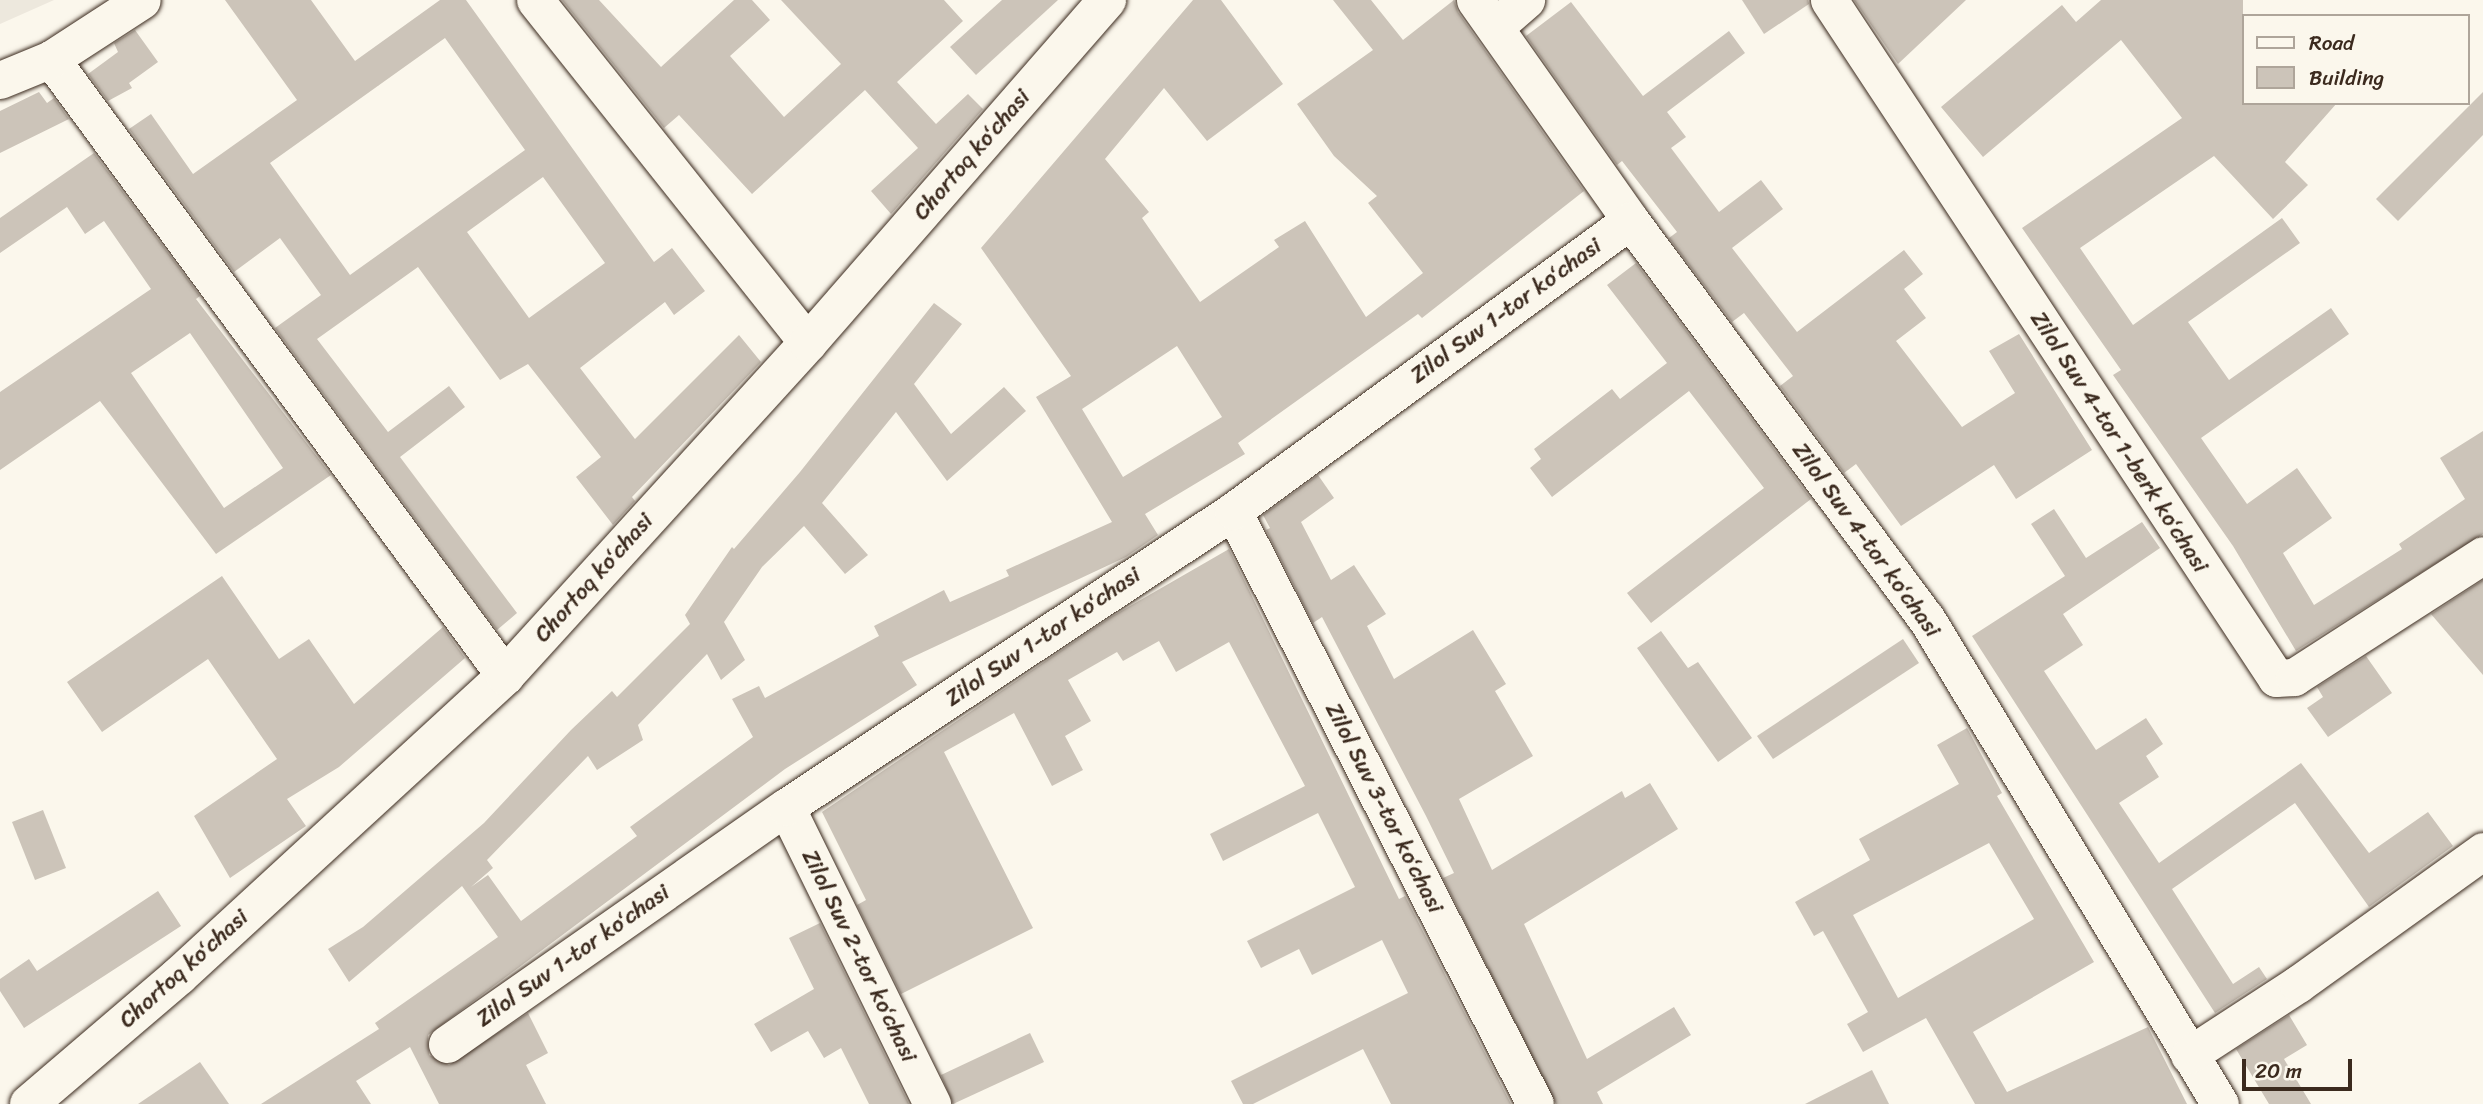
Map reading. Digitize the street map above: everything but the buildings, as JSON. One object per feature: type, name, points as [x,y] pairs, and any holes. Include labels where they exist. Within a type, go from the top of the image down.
[{"type":"main road","name":"Chortoq koʻchasi","points":[[29,1104],[179,976],[505,676],[808,343],[1107,0]]},
{"type":"street","points":[[0,80],[51,59],[142,0]]},
{"type":"street","points":[[535,0],[808,343]]},
{"type":"street","points":[[1485,13],[1526,0]]},
{"type":"street","name":"Zilol Suv 4-tor 1-berk koʻchasi","points":[[1829,0],[2276,678],[2294,677],[2483,555]]},
{"type":"street","name":"Zilol Suv 4-tor koʻchasi","points":[[1485,13],[1630,220],[1926,618],[2220,1104]]},
{"type":"street","points":[[51,59],[505,676]]},
{"type":"street","name":"Zilol Suv 1-tor koʻchasi","points":[[447,1044],[786,807],[1233,511],[1630,220]]},
{"type":"street","name":"Zilol Suv 3-tor koʻchasi","points":[[1233,511],[1535,1104]]},
{"type":"street","name":"Zilol Suv 2-tor koʻchasi","points":[[786,807],[932,1104]]},
{"type":"street","points":[[2189,1055],[2298,984],[2483,851]]},
{"type":"shaded area","points":[[0,0],[54,0],[0,24]]}]
